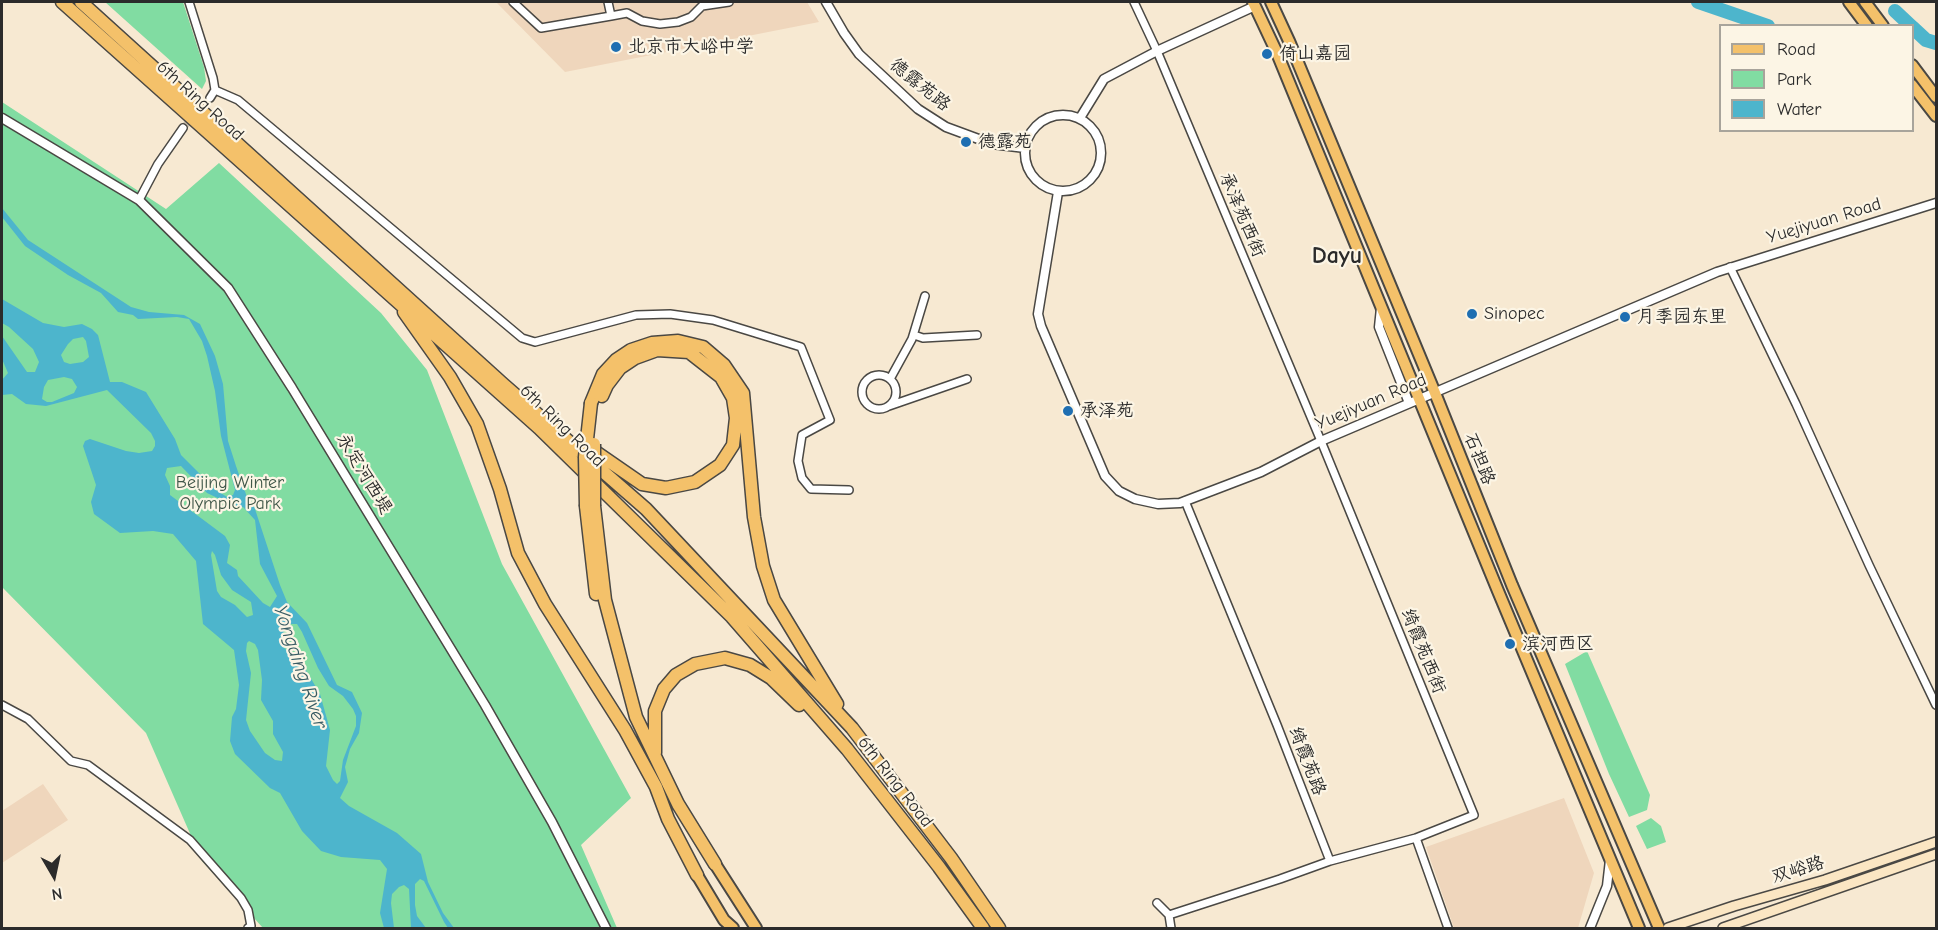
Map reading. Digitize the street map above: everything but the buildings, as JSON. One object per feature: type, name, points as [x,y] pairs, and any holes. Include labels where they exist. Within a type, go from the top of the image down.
[{"type":"highway","name":"6th Ring Road","points":[[62,2],[540,428],[732,617],[846,749],[939,867],[983,928]]},
{"type":"highway","name":"6th Ring Road","points":[[81,2],[504,385],[646,509],[852,728],[951,858],[999,928]]},
{"type":"highway","points":[[389,292],[450,376],[477,424],[500,489],[518,553],[545,604],[591,674],[656,787]]},
{"type":"highway","points":[[697,875],[668,819],[656,787],[612,665],[597,602],[590,506],[595,404],[603,374],[616,360],[631,350],[652,343],[678,341],[703,347],[724,365],[743,393],[754,517],[763,566],[774,600],[852,728]]},
{"type":"highway","points":[[504,385],[642,484],[666,488],[694,482],[720,465],[733,444],[736,417],[733,398],[721,377],[689,352],[657,350],[635,358],[613,377],[595,404]]},
{"type":"highway","points":[[590,506],[605,600],[636,717],[678,804],[714,864]]},
{"type":"highway","points":[[655,757],[655,711],[664,689],[676,675],[694,664],[725,658],[750,665],[771,678],[846,749]]},
{"type":"main road","name":"石担路","points":[[1271,2],[1517,595],[1659,928]]},
{"type":"main road","points":[[1849,2],[1866,24]]},
{"type":"main road","points":[[1865,2],[1882,24]]},
{"type":"main road","name":"石担路","points":[[1254,4],[1277,53],[1639,928]]},
{"type":"main road","points":[[1914,68],[1936,97]]},
{"type":"main road","points":[[1914,88],[1936,116]]},
{"type":"main road","name":"双峪路","points":[[1668,928],[1825,880],[1936,842]]},
{"type":"main road","name":"双峪路","points":[[1723,928],[1936,854]]},
{"type":"main road","points":[[714,864],[756,928]]},
{"type":"main road","points":[[697,875],[724,924],[733,928]]},
{"type":"street","points":[[189,2],[213,78],[215,90],[210,98]]},
{"type":"street","points":[[513,2],[541,28],[627,13],[642,21],[669,23],[691,17],[702,6],[729,2]]},
{"type":"street","points":[[608,2],[610,16]]},
{"type":"street","name":"德露苑路","points":[[826,2],[844,33],[860,54],[918,110],[946,127],[992,144],[1025,148]]},
{"type":"street","name":"承泽苑西街","points":[[1134,2],[1157,51],[1321,441]]},
{"type":"street","points":[[1080,118],[1104,80],[1157,51],[1254,4]]},
{"type":"street","points":[[215,90],[238,100],[522,338],[535,342],[636,315],[670,314],[712,320],[801,347],[830,420],[802,435],[798,461],[802,478],[811,489],[849,490]]},
{"type":"street","points":[[1059,115],[1080,118],[1093,128],[1100,140],[1102,153],[1100,166],[1094,177],[1084,186],[1072,191],[1058,192],[1047,188],[1036,181],[1025,160],[1025,148],[1029,136],[1036,126],[1047,118],[1059,115]]},
{"type":"street","name":"永定河西堤","points":[[2,118],[139,200],[228,288],[286,378],[490,715],[552,822],[606,928]]},
{"type":"street","points":[[139,200],[158,164],[183,128]]},
{"type":"street","name":"Yuejiyuan Road","points":[[1058,192],[1038,314],[1041,326],[1105,476],[1119,491],[1135,499],[1158,504],[1185,501],[1261,472],[1321,441],[1730,267],[1936,203]]},
{"type":"street","points":[[1730,267],[1936,705]]},
{"type":"street","points":[[890,378],[914,335],[925,296]]},
{"type":"street","points":[[1381,304],[1379,327],[1409,403]]},
{"type":"street","points":[[914,335],[923,338],[977,335]]},
{"type":"street","points":[[886,407],[891,404],[896,394],[894,383],[890,378],[880,374],[874,375],[864,381],[862,398],[865,403],[875,409],[886,407],[967,379]]},
{"type":"street","name":"绮霞苑西街","points":[[1321,441],[1474,815],[1416,838]]},
{"type":"street","name":"绮霞苑路","points":[[1185,501],[1330,861]]},
{"type":"street","points":[[2,705],[28,719],[71,760],[88,765],[190,840],[241,898],[248,910],[251,926],[248,928]]},
{"type":"street","points":[[1169,915],[1330,861],[1416,838],[1448,928]]},
{"type":"street","points":[[1590,928],[1608,886],[1610,859]]},
{"type":"street","points":[[1157,903],[1169,915],[1171,928]]},
{"type":"shaded area","name":"北京市大峪中学","points":[[496,2],[807,2],[819,22],[565,72]]},
{"type":"shaded area","points":[[43,784],[68,820],[2,863],[2,811]]},
{"type":"shaded area","points":[[1564,798],[1594,873],[1578,928],[1454,928],[1426,847]]},
{"type":"green space","points":[[105,2],[183,2],[204,67],[206,81],[202,89]]},
{"type":"green space","name":"Beijing Winter Olympic Park","points":[[2,102],[166,209],[219,163],[381,313],[427,370],[502,564],[631,798],[581,845],[617,928],[263,928],[202,861],[146,733],[2,587]]},
{"type":"green space","points":[[1587,651],[1650,795],[1647,810],[1629,817],[1609,774],[1565,664]]},
{"type":"green space","points":[[1651,818],[1661,826],[1666,842],[1647,849],[1636,826]]},
{"type":"water","name":"Yongding River","points":[[2,208],[28,240],[131,307],[149,312],[184,315],[200,324],[215,356],[223,384],[228,441],[248,500],[254,506],[287,602],[307,623],[337,685],[352,692],[362,713],[359,733],[350,749],[345,767],[348,782],[340,798],[349,806],[397,833],[421,854],[428,882],[443,913],[454,928],[448,928],[424,881],[420,879],[415,884],[415,905],[417,916],[426,928],[411,928],[409,889],[404,885],[392,894],[394,928],[384,928],[380,913],[387,869],[380,860],[341,857],[321,851],[302,831],[280,793],[270,788],[235,754],[230,741],[232,717],[236,709],[239,685],[234,650],[203,624],[196,561],[173,534],[153,531],[120,533],[94,514],[91,502],[96,485],[83,446],[85,441],[90,439],[139,453],[152,451],[155,446],[151,433],[107,390],[46,406],[26,404],[12,394],[2,395],[2,380],[8,373],[2,359],[2,336],[27,372],[35,372],[39,362],[33,349],[2,323],[2,299],[43,323],[64,327],[82,324],[98,335],[110,382],[122,382],[146,392],[175,439],[181,455],[216,490],[227,497],[233,495],[235,490],[221,436],[215,391],[207,356],[202,341],[189,319],[177,317],[138,319],[133,315],[118,312],[101,293],[68,275],[25,246],[2,217]],"holes":[[[83,337],[89,357],[83,362],[70,364],[64,362],[61,355],[73,339]],[[64,377],[72,379],[77,387],[74,393],[52,402],[42,399],[48,380]],[[181,466],[207,493],[237,507],[243,507],[255,520],[260,564],[277,596],[270,607],[263,603],[238,576],[237,570],[227,563],[230,545],[225,536],[170,495],[170,486],[165,475],[167,468]],[[212,551],[221,575],[232,590],[251,602],[253,615],[247,617],[235,605],[221,597],[217,591]],[[289,624],[297,624],[329,686],[343,696],[356,716],[356,726],[343,760],[340,781],[337,784],[326,766],[330,730],[320,694],[299,658],[285,649],[282,644],[284,628]],[[249,641],[255,644],[258,650],[262,680],[261,700],[273,721],[273,734],[283,752],[282,761],[275,760],[265,753],[250,731],[246,720],[251,673],[246,651]]]},
{"type":"waterway","points":[[1698,2],[1762,24]]},
{"type":"waterway","points":[[1895,11],[1909,24]]},
{"type":"waterway","points":[[1914,29],[1926,40],[1936,43]]},
{"type":"tunnel","points":[[183,128],[210,98]]},
{"type":"place","name":"北京市大峪中学","points":[[616,47]]},
{"type":"place","name":"倚山嘉园","points":[[1267,54]]},
{"type":"place","name":"德露苑","points":[[966,142]]},
{"type":"place","name":"Sinopec","points":[[1472,314]]},
{"type":"place","name":"月季园东里","points":[[1625,317]]},
{"type":"place","name":"承泽苑","points":[[1068,411]]},
{"type":"place","name":"滨河西区","points":[[1510,644]]},
{"type":"district","name":"Dayu","points":[[1337,256]]}]
